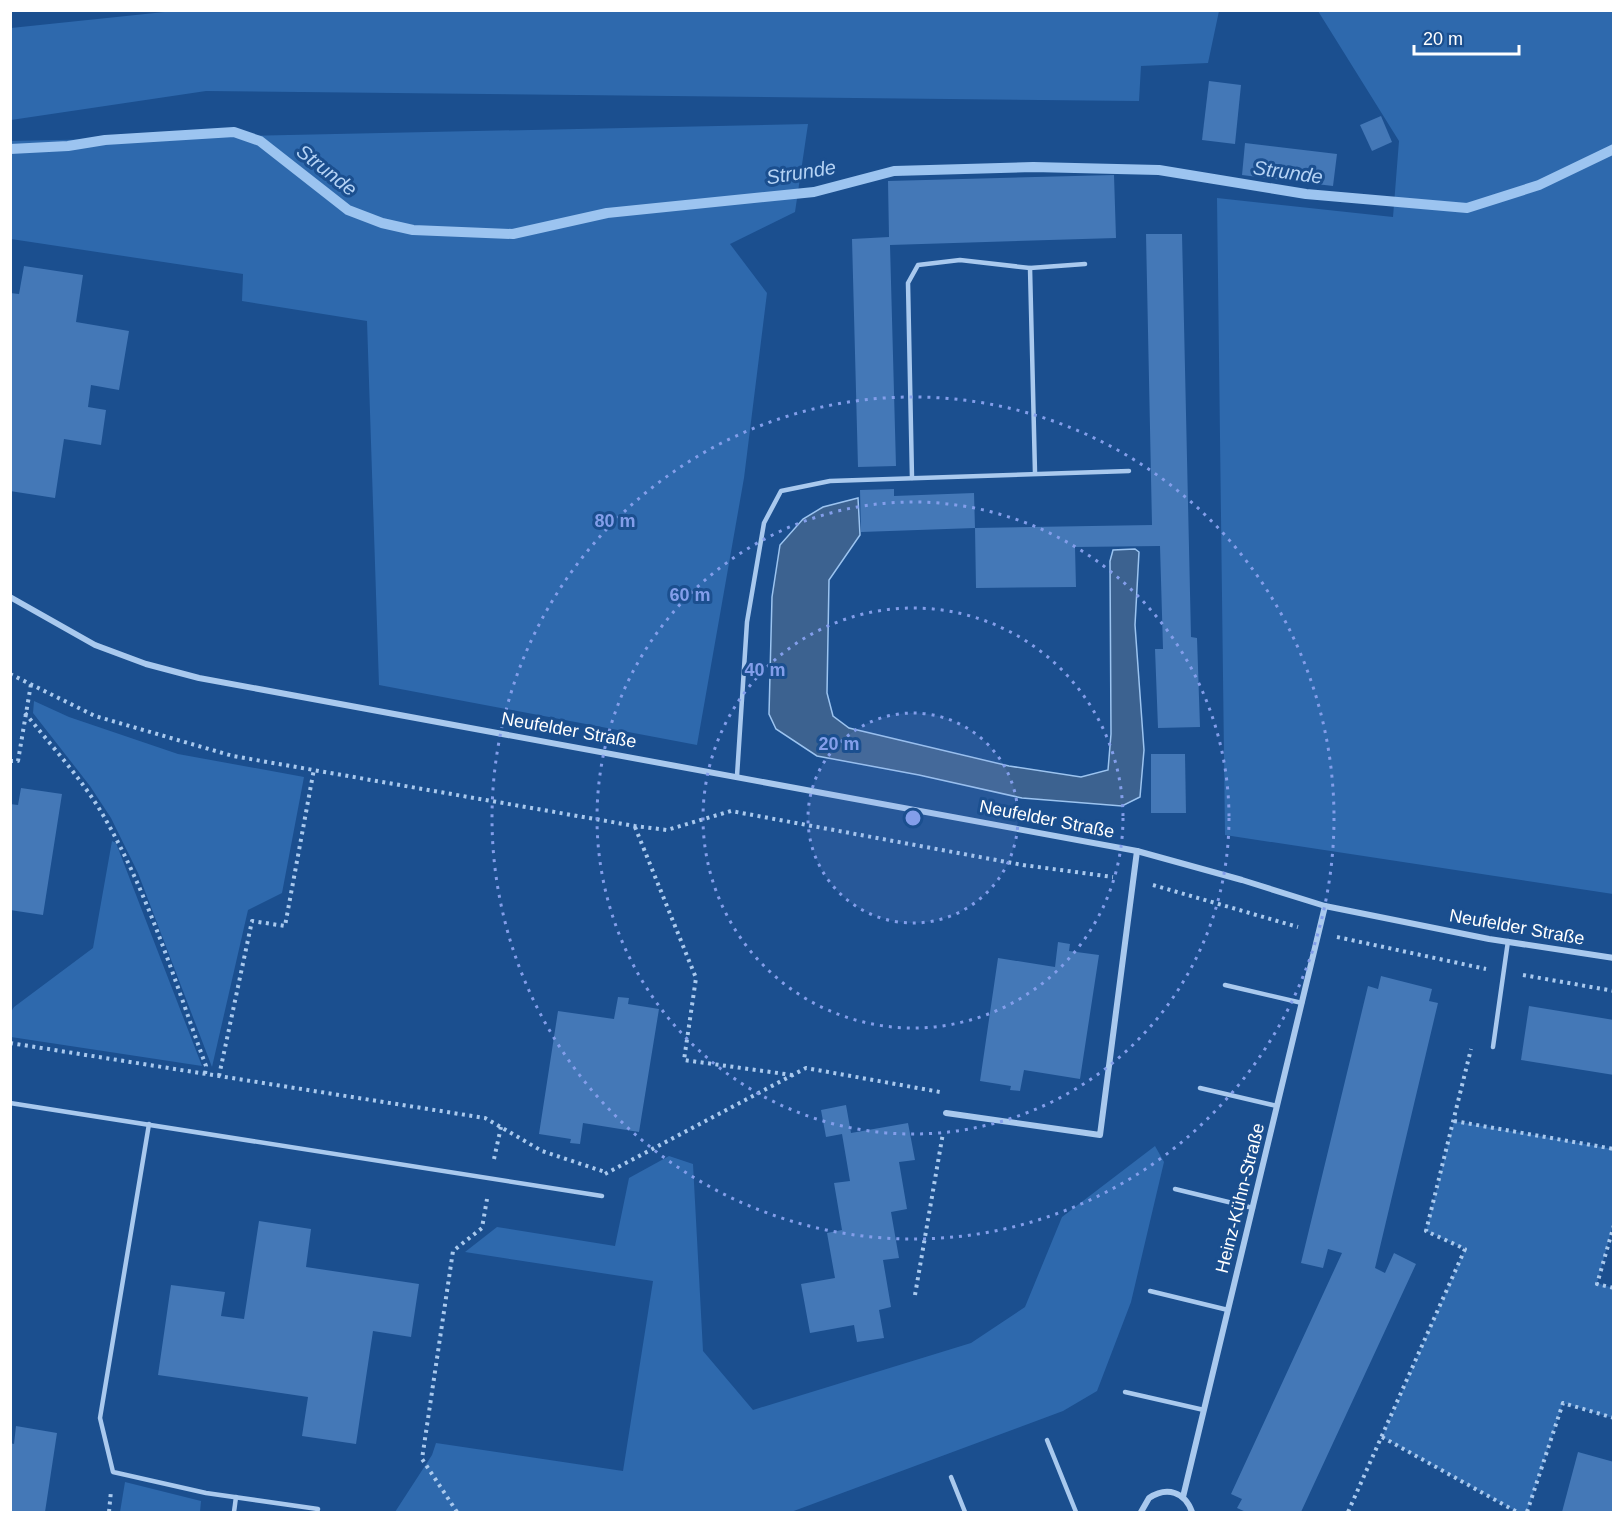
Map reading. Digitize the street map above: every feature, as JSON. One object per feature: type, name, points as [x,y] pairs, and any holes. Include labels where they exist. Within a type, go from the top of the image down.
[{"type":"street","name":"Neufelder Straße","points":[[10,597],[95,645],[146,664],[200,678],[1137,851],[1325,906],[1508,941],[1614,958]]},
{"type":"street","name":"Neufelder Straße","points":[[946,1113],[1100,1135],[1137,851]]},
{"type":"street","name":"Heinz-Kühn-Straße","points":[[1183,1497],[1325,906]]},
{"type":"street","points":[[1141,1512],[1144,1504],[1155,1494],[1169,1491],[1183,1497],[1192,1512]]},
{"type":"lane","points":[[912,478],[908,283],[918,265],[960,260],[1030,268],[1085,264]]},
{"type":"lane","points":[[1030,268],[1035,473]]},
{"type":"lane","points":[[737,776],[747,622],[764,523],[781,491],[830,481],[1129,471]]},
{"type":"lane","points":[[1492,1047],[1508,941]]},
{"type":"lane","points":[[1225,985],[1302,1004]]},
{"type":"lane","points":[[1200,1088],[1277,1106]]},
{"type":"lane","points":[[10,1103],[602,1196]]},
{"type":"lane","points":[[149,1124],[100,1418],[113,1472],[236,1497],[318,1509],[317,1512]]},
{"type":"lane","points":[[1175,1189],[1253,1208]]},
{"type":"lane","points":[[1150,1291],[1228,1310]]},
{"type":"lane","points":[[1125,1392],[1204,1410]]},
{"type":"lane","points":[[1047,1440],[1076,1512]]},
{"type":"lane","points":[[951,1477],[965,1512]]},
{"type":"lane","points":[[234,1512],[236,1497]]},
{"type":"path","points":[[10,674],[95,716],[233,756],[635,826],[667,830],[731,812],[1023,865],[1133,880],[1320,933],[1503,972],[1614,991]]},
{"type":"path","points":[[10,761],[18,761],[31,684]]},
{"type":"path","points":[[25,713],[86,789],[107,821],[134,875],[207,1066],[205,1074]]},
{"type":"path","points":[[219,1076],[252,921],[285,926],[314,769]]},
{"type":"path","points":[[635,826],[696,978],[684,1059],[792,1075]]},
{"type":"path","points":[[1348,1512],[1465,1249],[1426,1231],[1473,1040]]},
{"type":"path","points":[[10,1043],[485,1118],[542,1151],[605,1172],[806,1068],[942,1092],[946,1113],[915,1295]]},
{"type":"path","points":[[1454,1121],[1614,1149]]},
{"type":"path","points":[[457,1512],[422,1460],[453,1251],[482,1228],[501,1127]]},
{"type":"path","points":[[602,1196],[605,1172]]},
{"type":"path","points":[[1614,1225],[1597,1284],[1614,1288]]},
{"type":"path","points":[[1527,1512],[1563,1403],[1614,1418]]},
{"type":"path","points":[[1382,1437],[1517,1512]]},
{"type":"shaded area","points":[[1219,10],[1208,63],[1141,66],[1139,101],[206,91],[11,120],[11,28],[174,11]]},
{"type":"shaded area","points":[[1318,11],[1613,11],[1613,894],[1225,835],[1217,198],[1393,217],[1399,141]]},
{"type":"shaded area","points":[[808,124],[795,212],[730,244],[767,293],[744,478],[697,745],[379,685],[367,321],[242,301],[243,274],[11,239],[11,141]]},
{"type":"shaded area","points":[[858,498],[860,535],[829,580],[827,693],[833,716],[849,728],[1009,766],[1081,777],[1108,770],[1111,734],[1110,561],[1113,550],[1135,549],[1139,552],[1135,625],[1144,750],[1140,797],[1122,806],[1022,798],[919,775],[817,756],[776,729],[769,714],[772,597],[780,545],[803,519],[823,507]]},
{"type":"shaded area","points":[[34,701],[69,717],[178,754],[304,777],[282,893],[248,910],[212,1067],[138,873],[111,818],[90,786],[33,713]]},
{"type":"shaded area","points":[[112,841],[116,843],[202,1066],[11,1037],[11,1012],[14,1007],[93,948]]},
{"type":"shaded area","points":[[1454,1121],[1613,1149],[1613,1225],[1597,1283],[1613,1288],[1613,1418],[1563,1403],[1527,1512],[1517,1512],[1382,1437],[1465,1249],[1426,1231]]},
{"type":"shaded area","points":[[1155,1146],[1164,1162],[1131,1302],[1097,1391],[1063,1411],[791,1512],[395,1512],[432,1455],[436,1443],[623,1471],[653,1281],[465,1252],[497,1227],[615,1246],[629,1178],[669,1156],[693,1164],[703,1351],[753,1410],[971,1343],[1025,1307],[1062,1217]]},
{"type":"shaded area","points":[[125,1482],[201,1501],[200,1512],[120,1512]]},
{"type":"building","points":[[1209,81],[1241,85],[1235,144],[1202,140]]},
{"type":"building","points":[[1381,116],[1392,142],[1372,151],[1360,125]]},
{"type":"building","points":[[1245,143],[1337,154],[1333,186],[1242,175]]},
{"type":"building","points":[[1114,175],[1116,238],[890,245],[896,466],[858,467],[852,239],[889,237],[888,181]]},
{"type":"building","points":[[1146,234],[1182,234],[1191,637],[1197,638],[1200,727],[1158,728],[1155,649],[1163,649],[1160,546],[1075,547],[1076,587],[976,588],[975,528],[1152,525]]},
{"type":"building","points":[[24,266],[83,275],[76,322],[129,331],[119,390],[91,385],[88,407],[106,410],[101,445],[64,439],[55,498],[10,491],[10,293],[19,294]]},
{"type":"building","points":[[894,489],[894,496],[974,493],[975,528],[861,532],[860,490]]},
{"type":"building","points":[[1151,754],[1185,754],[1186,813],[1151,813]]},
{"type":"building","points":[[21,788],[62,794],[43,915],[10,910],[10,804],[18,805]]},
{"type":"building","points":[[1058,942],[1070,944],[1069,951],[1099,955],[1080,1079],[1024,1070],[1020,1091],[1010,1090],[1011,1086],[980,1081],[998,958],[1055,967]]},
{"type":"building","points":[[1381,976],[1432,989],[1429,1001],[1438,1003],[1375,1268],[1385,1273],[1394,1253],[1416,1264],[1301,1512],[1246,1512],[1237,1508],[1242,1499],[1231,1494],[1342,1253],[1328,1249],[1323,1268],[1301,1263],[1368,986],[1378,989]]},
{"type":"building","points":[[618,997],[629,998],[628,1004],[659,1009],[639,1132],[583,1123],[580,1144],[570,1143],[571,1139],[539,1134],[558,1011],[614,1019]]},
{"type":"building","points":[[1529,1006],[1614,1020],[1614,1075],[1521,1060]]},
{"type":"building","points":[[846,1105],[851,1133],[908,1123],[915,1160],[899,1162],[907,1209],[891,1212],[899,1258],[883,1260],[891,1307],[879,1310],[884,1338],[857,1342],[854,1325],[810,1333],[801,1284],[835,1278],[827,1233],[842,1230],[834,1183],[850,1181],[842,1134],[826,1137],[821,1110]]},
{"type":"building","points":[[259,1221],[311,1229],[306,1267],[419,1284],[411,1337],[373,1331],[356,1444],[302,1436],[308,1397],[158,1375],[171,1285],[225,1292],[221,1316],[244,1319]]},
{"type":"building","points":[[16,1426],[57,1433],[45,1512],[10,1512],[10,1443],[14,1444]]},
{"type":"building","points":[[1578,1452],[1614,1462],[1614,1512],[1562,1512]]},
{"type":"waterway","name":"Strunde","points":[[10,149],[234,132],[260,141],[348,210],[382,223],[413,230],[513,234],[607,213],[814,192],[894,171],[1033,167],[1159,170],[1306,194],[1467,208],[1539,185],[1614,149]]}]
